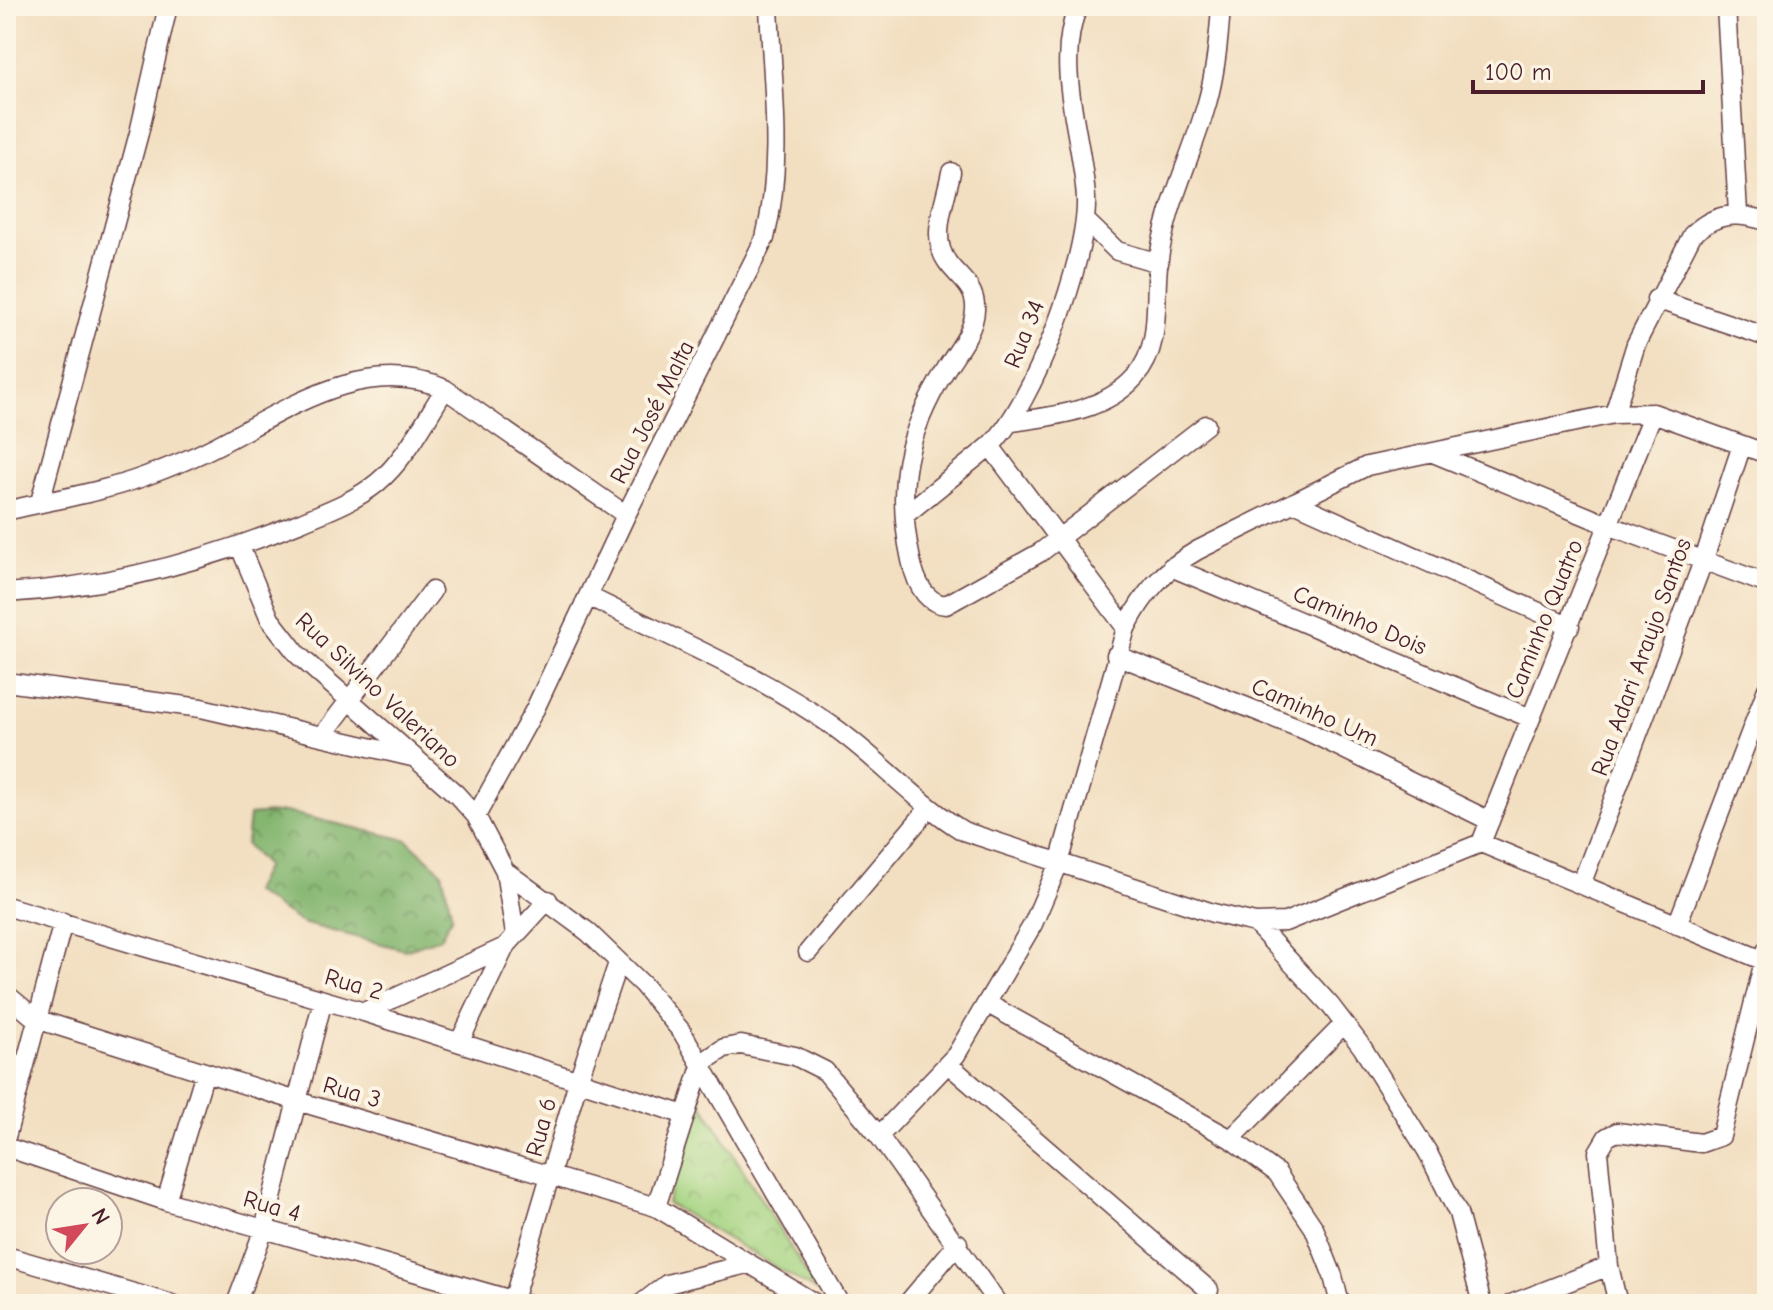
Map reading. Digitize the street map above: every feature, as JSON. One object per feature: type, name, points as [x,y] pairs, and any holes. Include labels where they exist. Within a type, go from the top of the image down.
[{"type":"street","points":[[40,502],[139,133],[168,6]]},
{"type":"street","name":"Rua José Malta","points":[[476,816],[535,709],[626,515],[765,238],[775,200],[777,151],[769,6]]},
{"type":"street","name":"Rua 34","points":[[905,515],[990,446],[1012,422],[1062,307],[1086,221],[1068,57],[1078,6]]},
{"type":"street","points":[[1012,422],[1096,404],[1113,397],[1145,365],[1155,329],[1159,263],[1174,202],[1207,103],[1221,6]]},
{"type":"street","points":[[1726,6],[1738,213]]},
{"type":"street","points":[[951,172],[939,239],[949,265],[968,283],[974,295],[974,320],[935,386],[908,445],[903,477],[905,515],[918,582],[924,592],[939,604],[946,605],[993,581],[1059,538],[1206,425]]},
{"type":"street","points":[[1614,414],[1636,344],[1656,299],[1692,235],[1704,223],[1738,213],[1767,221]]},
{"type":"street","points":[[1086,221],[1117,251],[1159,263]]},
{"type":"street","points":[[1656,299],[1767,337]]},
{"type":"street","points":[[6,511],[153,473],[219,445],[309,398],[365,379],[423,380],[445,389],[626,515]]},
{"type":"street","points":[[6,593],[48,591],[132,577],[240,547],[367,490],[398,461],[445,389]]},
{"type":"street","points":[[879,1136],[948,1064],[988,1004],[1033,924],[1059,863],[1126,628],[1143,597],[1171,567],[1367,466],[1614,414],[1653,413],[1767,454]]},
{"type":"street","name":"Caminho Quatro","points":[[1481,843],[1653,413]]},
{"type":"street","name":"Rua Adari Araujo Santos","points":[[1581,885],[1704,559],[1742,445]]},
{"type":"street","points":[[990,446],[1126,628]]},
{"type":"street","points":[[1433,453],[1608,525],[1767,584]]},
{"type":"street","points":[[1294,502],[1570,626]]},
{"type":"street","name":"Rua Silvino Valeriano","points":[[240,547],[276,629],[298,655],[476,816],[505,871]]},
{"type":"street","name":"Caminho Dois","points":[[1171,567],[1530,718]]},
{"type":"street","points":[[323,735],[432,591]]},
{"type":"street","points":[[590,597],[763,683],[808,710],[861,748],[929,808],[978,838],[1059,863],[1255,923],[1285,922],[1481,843],[1677,925],[1765,957],[1724,1129],[1718,1138],[1701,1143],[1624,1132],[1607,1137],[1597,1162],[1609,1266],[1618,1304]]},
{"type":"street","name":"Caminho Um","points":[[1116,655],[1307,731],[1490,821]]},
{"type":"street","points":[[6,682],[201,708],[415,758]]},
{"type":"street","points":[[1677,925],[1767,689]]},
{"type":"street","points":[[808,952],[929,808]]},
{"type":"street","points":[[505,871],[548,900],[618,963],[664,1010],[702,1063],[840,1304]]},
{"type":"street","points":[[505,871],[510,941]]},
{"type":"street","points":[[460,1041],[510,941],[548,900]]},
{"type":"street","name":"Rua 2","points":[[6,906],[460,1041],[685,1115]]},
{"type":"street","points":[[6,1137],[63,922]]},
{"type":"street","points":[[1255,923],[1344,1024],[1387,1085],[1447,1188],[1467,1239],[1482,1304]]},
{"type":"street","points":[[364,1012],[510,941]]},
{"type":"street","name":"Rua 6","points":[[517,1303],[579,1078],[618,963]]},
{"type":"street","points":[[6,994],[36,1019]]},
{"type":"street","points":[[236,1304],[264,1229],[323,1000]]},
{"type":"street","points":[[988,1004],[1231,1139],[1277,1173],[1299,1202],[1321,1245],[1340,1304]]},
{"type":"street","name":"Rua 3","points":[[36,1019],[297,1101],[656,1207],[816,1304]]},
{"type":"street","points":[[1231,1139],[1344,1024]]},
{"type":"street","points":[[656,1207],[702,1063],[736,1045],[795,1056],[814,1063],[836,1082],[958,1243],[998,1304]]},
{"type":"street","points":[[948,1064],[1209,1290]]},
{"type":"street","points":[[166,1201],[205,1072]]},
{"type":"street","name":"Rua 4","points":[[6,1147],[166,1201],[517,1303]]},
{"type":"street","points":[[907,1304],[958,1243]]},
{"type":"street","points":[[6,1256],[172,1304]]},
{"type":"street","points":[[641,1304],[667,1284],[747,1264]]},
{"type":"street","points":[[1511,1304],[1609,1266]]},
{"type":"green space","points":[[286,812],[407,840],[442,872],[452,916],[440,938],[405,950],[302,923],[253,892],[266,866],[246,845],[249,815]]},
{"type":"green space","points":[[700,1100],[818,1292],[667,1203]]}]
